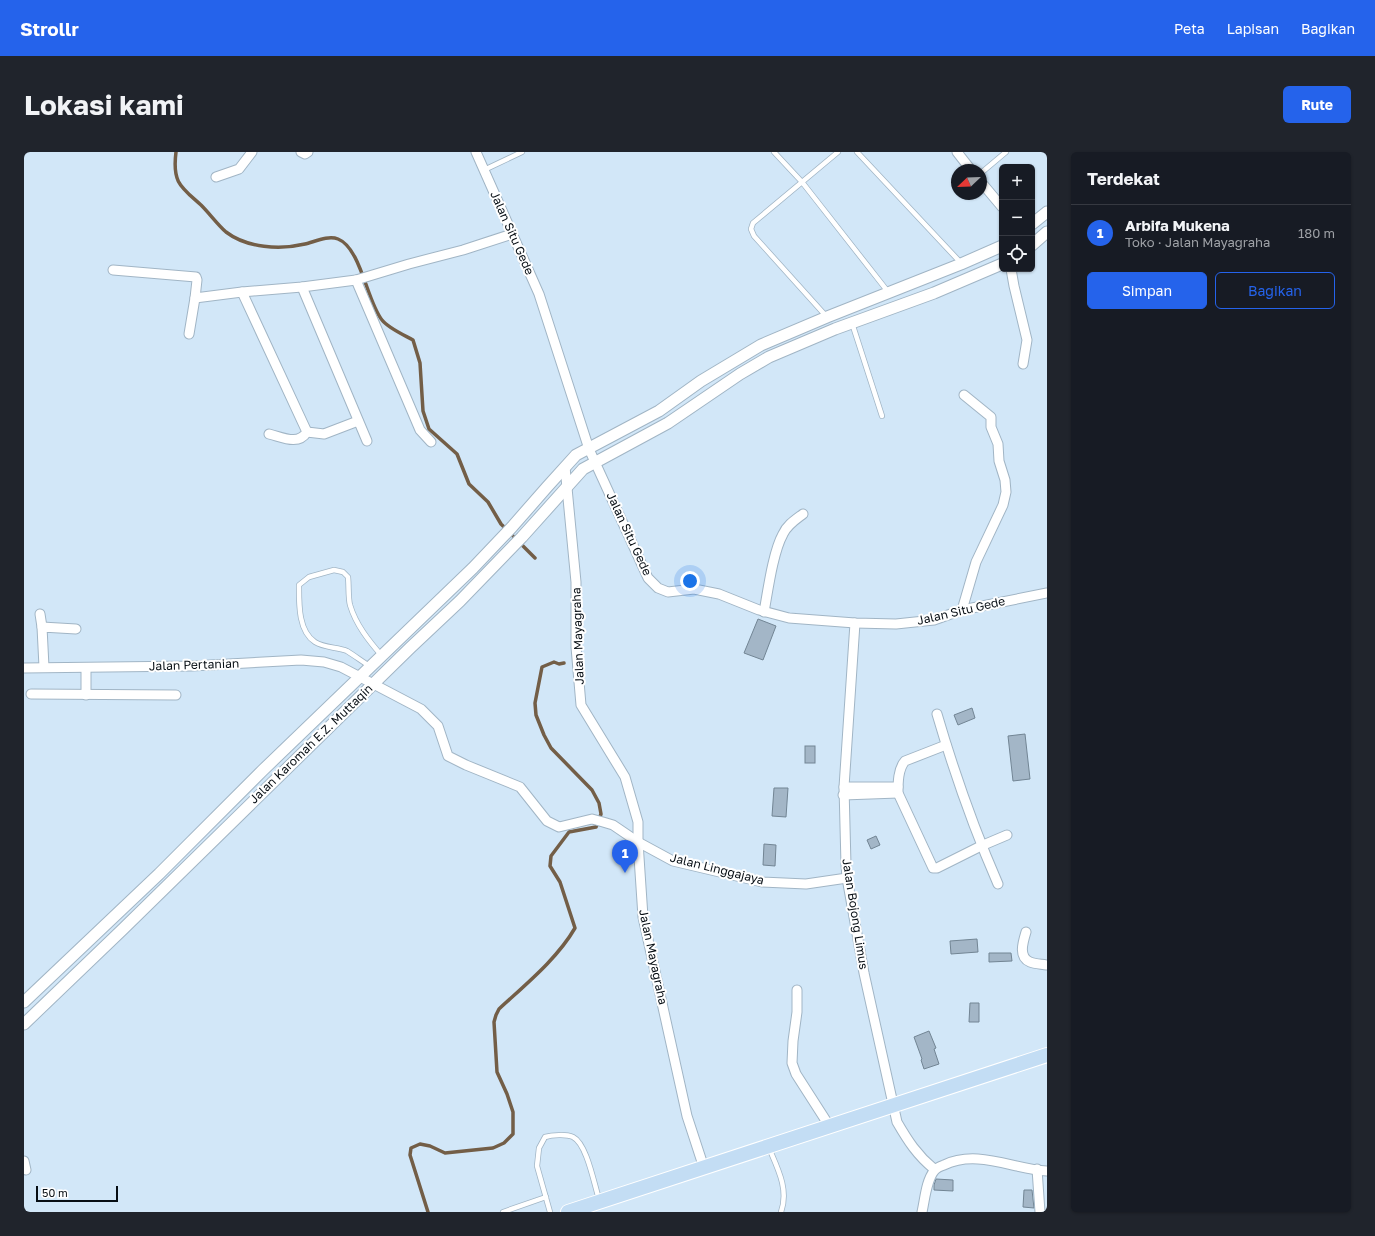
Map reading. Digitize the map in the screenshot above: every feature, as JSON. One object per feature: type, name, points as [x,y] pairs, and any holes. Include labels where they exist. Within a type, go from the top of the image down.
[{"type":"main road","points":[[568,1212],[1047,1055]]},
{"type":"street","points":[[216,177],[238,169],[252,152]]},
{"type":"street","points":[[301,152],[305,154],[308,152]]},
{"type":"street","name":"Jalan Situ Gede","points":[[476,152],[539,294],[588,449],[648,578],[658,588],[668,592],[694,589],[719,594],[764,612],[789,618],[855,623],[896,624],[934,620],[962,610],[1047,593]]},
{"type":"street","points":[[956,152],[966,164]]},
{"type":"street","points":[[987,189],[999,203]]},
{"type":"street","points":[[1035,222],[1047,212]]},
{"type":"street","points":[[1035,242],[1047,232]]},
{"type":"street","points":[[195,298],[302,287],[358,279],[463,250],[512,234]]},
{"type":"street","name":"Jalan Karomah E.Z. Muttaqin","points":[[24,1002],[492,548],[576,455],[659,411],[701,381],[761,345],[827,317],[962,264],[999,247]]},
{"type":"street","name":"Jalan Karomah E.Z. Muttaqin","points":[[24,1024],[460,601],[522,537],[583,469],[668,423],[740,374],[769,357],[852,323],[934,293],[999,265]]},
{"type":"street","points":[[113,270],[196,277],[198,280],[189,334]]},
{"type":"street","points":[[1012,272],[1014,286],[1027,340],[1023,364]]},
{"type":"street","points":[[358,279],[420,430],[432,442]]},
{"type":"street","points":[[302,287],[367,441]]},
{"type":"street","points":[[242,292],[307,432]]},
{"type":"street","points":[[962,610],[976,562],[1003,505],[1006,492],[998,444],[991,427],[990,417],[964,395]]},
{"type":"street","points":[[307,432],[324,434],[358,421]]},
{"type":"street","points":[[269,434],[299,440],[304,437],[307,432]]},
{"type":"street","name":"Jalan Mayagraha","points":[[565,467],[576,582],[576,647],[581,705],[625,778],[638,822],[643,917],[687,1116],[704,1168]]},
{"type":"street","points":[[764,612],[778,545],[783,532],[803,514]]},
{"type":"street","points":[[40,614],[44,667]]},
{"type":"street","name":"Jalan Bojong Limus","points":[[855,623],[843,791],[847,878],[864,972],[897,1122],[908,1142],[923,1160],[934,1169]]},
{"type":"street","points":[[42,627],[76,629]]},
{"type":"street","name":"Jalan Pertanian","points":[[24,668],[192,666],[302,660],[324,662],[341,667],[421,709],[438,726],[448,756],[520,787],[547,821],[559,827],[592,819]]},
{"type":"street","points":[[86,668],[86,694]]},
{"type":"street","points":[[31,694],[176,695]]},
{"type":"street","points":[[937,714],[946,745],[981,846],[998,884]]},
{"type":"street","points":[[946,745],[905,761],[901,766],[898,790],[933,868],[937,868],[981,846],[1007,836]]},
{"type":"street","points":[[843,791],[898,790]]},
{"type":"street","name":"Jalan Linggajaya","points":[[592,819],[612,825],[638,842],[673,861],[762,882],[806,884],[847,878]]},
{"type":"street","points":[[107,923],[118,934]]},
{"type":"street","points":[[1026,932],[1022,951],[1026,958],[1030,962],[1047,965]]},
{"type":"street","points":[[797,990],[797,1012],[792,1062],[796,1074],[830,1127]]},
{"type":"street","points":[[922,1212],[930,1178],[934,1169],[949,1162],[970,1158],[983,1159],[1047,1171]]},
{"type":"street","points":[[1037,1170],[1040,1212]]},
{"type":"lane","points":[[484,170],[522,152]]},
{"type":"lane","points":[[774,152],[802,182],[889,293]]},
{"type":"lane","points":[[827,317],[754,236],[751,229],[753,223],[838,152]]},
{"type":"lane","points":[[857,152],[962,264]]},
{"type":"lane","points":[[987,168],[1006,152]]},
{"type":"lane","points":[[852,323],[882,416]]},
{"type":"lane","points":[[370,667],[347,651],[315,642],[306,634],[303,626],[299,601],[299,585],[309,576],[334,570],[343,572],[348,577],[350,604],[359,625],[369,641],[382,656]]},
{"type":"lane","points":[[550,1212],[537,1166],[539,1148],[545,1136],[557,1134],[573,1137],[585,1150],[599,1202]]},
{"type":"lane","points":[[769,1146],[783,1180],[784,1203],[781,1212]]},
{"type":"lane","points":[[502,1212],[546,1197]]},
{"type":"building","points":[[758,619],[776,626],[763,660],[744,653]]},
{"type":"building","points":[[972,708],[975,718],[958,725],[954,715]]},
{"type":"building","points":[[1025,734],[1030,779],[1013,781],[1008,736]]},
{"type":"building","points":[[805,746],[815,746],[815,763],[805,763]]},
{"type":"building","points":[[774,788],[788,788],[786,817],[772,816]]},
{"type":"building","points":[[876,836],[880,845],[871,849],[867,840]]},
{"type":"building","points":[[764,844],[776,845],[775,866],[763,865]]},
{"type":"building","points":[[977,939],[978,952],[951,954],[950,941]]},
{"type":"building","points":[[989,953],[1011,953],[1012,961],[989,962]]},
{"type":"building","points":[[970,1003],[979,1003],[979,1022],[969,1022]]},
{"type":"building","points":[[929,1031],[936,1048],[934,1049],[939,1064],[924,1069],[914,1037]]},
{"type":"building","points":[[936,1179],[953,1180],[953,1191],[934,1190]]},
{"type":"building","points":[[1024,1190],[1032,1190],[1034,1208],[1023,1207]]},
{"type":"waterway","points":[[176,152],[175,171],[183,188],[226,232],[234,237],[254,244],[275,247],[295,246],[330,238],[338,239],[346,244],[358,264],[372,301],[382,320],[392,329],[413,340],[420,363],[423,411],[429,429],[457,454],[469,484],[488,502],[501,524],[535,558]]},
{"type":"waterway","points":[[428,1212],[410,1155],[411,1148],[420,1144],[430,1146],[445,1153],[493,1148],[504,1143],[513,1134],[513,1112],[497,1072],[494,1022],[496,1015],[499,1009],[550,961],[575,928],[560,882],[550,866],[551,856],[569,832],[596,827],[601,814],[599,803],[592,790],[551,748],[536,715],[535,703],[542,667],[554,662],[559,664],[564,663]]},
{"type":"place","name":"Arbifa Mukena","points":[[625,873]]}]
